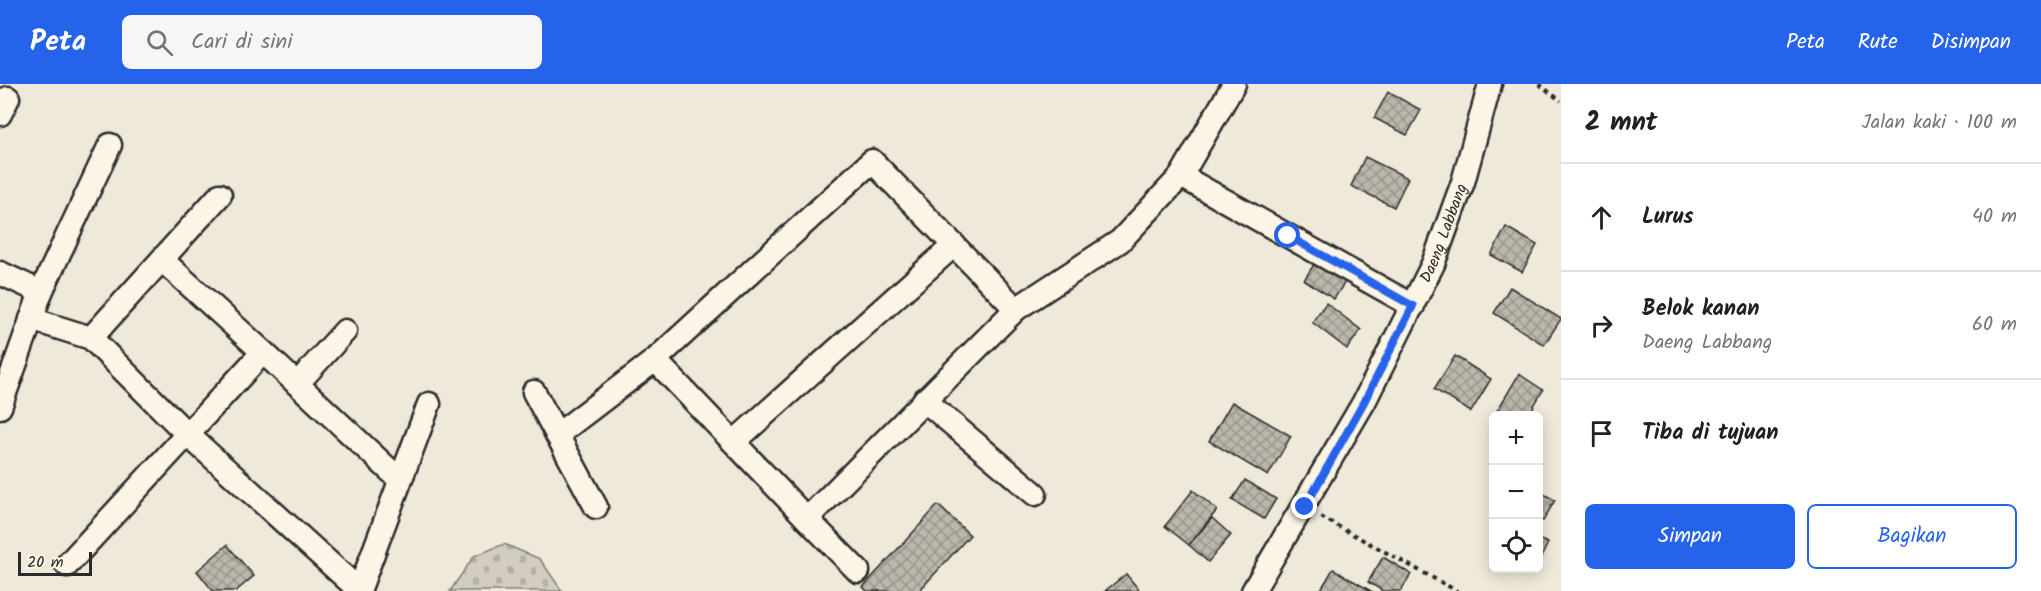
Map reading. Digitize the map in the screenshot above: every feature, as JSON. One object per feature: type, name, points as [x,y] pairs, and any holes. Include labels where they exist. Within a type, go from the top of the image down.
[{"type":"street","points":[[807,519],[1016,309],[1120,241],[1181,176],[1234,84]]},
{"type":"street","name":"Daeng Labbang","points":[[1253,591],[1305,507],[1364,402],[1433,264],[1451,219],[1490,84]]},
{"type":"street","points":[[0,407],[41,292],[110,145]]},
{"type":"street","points":[[557,435],[655,360],[872,161],[1016,309]]},
{"type":"street","points":[[1181,176],[1413,306]]},
{"type":"street","points":[[91,338],[220,195]]},
{"type":"street","points":[[734,442],[954,244]]},
{"type":"street","points":[[162,260],[400,480]]},
{"type":"street","points":[[0,273],[41,292]]},
{"type":"street","points":[[31,319],[91,338],[187,434],[359,591],[429,404]]},
{"type":"street","points":[[297,384],[345,331]]},
{"type":"street","points":[[66,565],[263,352]]},
{"type":"street","points":[[655,360],[858,571]]},
{"type":"street","points":[[534,392],[596,507]]},
{"type":"street","points":[[924,400],[1035,494]]},
{"type":"path","points":[[1539,84],[1561,101]]},
{"type":"path","points":[[1305,507],[1457,591]]},
{"type":"green space","points":[[504,544],[540,559],[562,591],[450,591],[474,556]]},
{"type":"building","points":[[1388,92],[1421,110],[1407,135],[1374,118]]},
{"type":"building","points":[[1365,157],[1408,178],[1394,207],[1351,186]]},
{"type":"building","points":[[1506,227],[1537,245],[1522,272],[1491,255]]},
{"type":"building","points":[[1318,258],[1348,277],[1334,299],[1304,280]]},
{"type":"building","points":[[1510,287],[1561,319],[1544,345],[1494,313]]},
{"type":"building","points":[[1326,303],[1361,330],[1347,349],[1312,322]]},
{"type":"building","points":[[1455,356],[1491,379],[1471,412],[1434,389]]},
{"type":"building","points":[[1519,374],[1543,390],[1531,411],[1497,411]]},
{"type":"building","points":[[1232,402],[1291,436],[1268,476],[1209,441]]},
{"type":"building","points":[[1245,480],[1276,499],[1264,519],[1232,500]]},
{"type":"building","points":[[1193,490],[1217,510],[1189,545],[1165,526]]},
{"type":"building","points":[[1543,494],[1555,500],[1543,521]]},
{"type":"building","points":[[938,505],[970,535],[919,591],[867,591],[863,587]]},
{"type":"building","points":[[1212,518],[1231,535],[1208,562],[1189,545]]},
{"type":"building","points":[[1543,541],[1548,543],[1543,554]]},
{"type":"building","points":[[227,545],[254,576],[236,591],[213,591],[197,571]]},
{"type":"building","points":[[1383,557],[1411,574],[1401,591],[1383,591],[1368,582]]},
{"type":"building","points":[[1333,569],[1371,591],[1320,591]]},
{"type":"building","points":[[1126,574],[1140,591],[1105,591]]},
{"type":"route","points":[[1288,236],[1413,306],[1364,402],[1305,507]]}]
